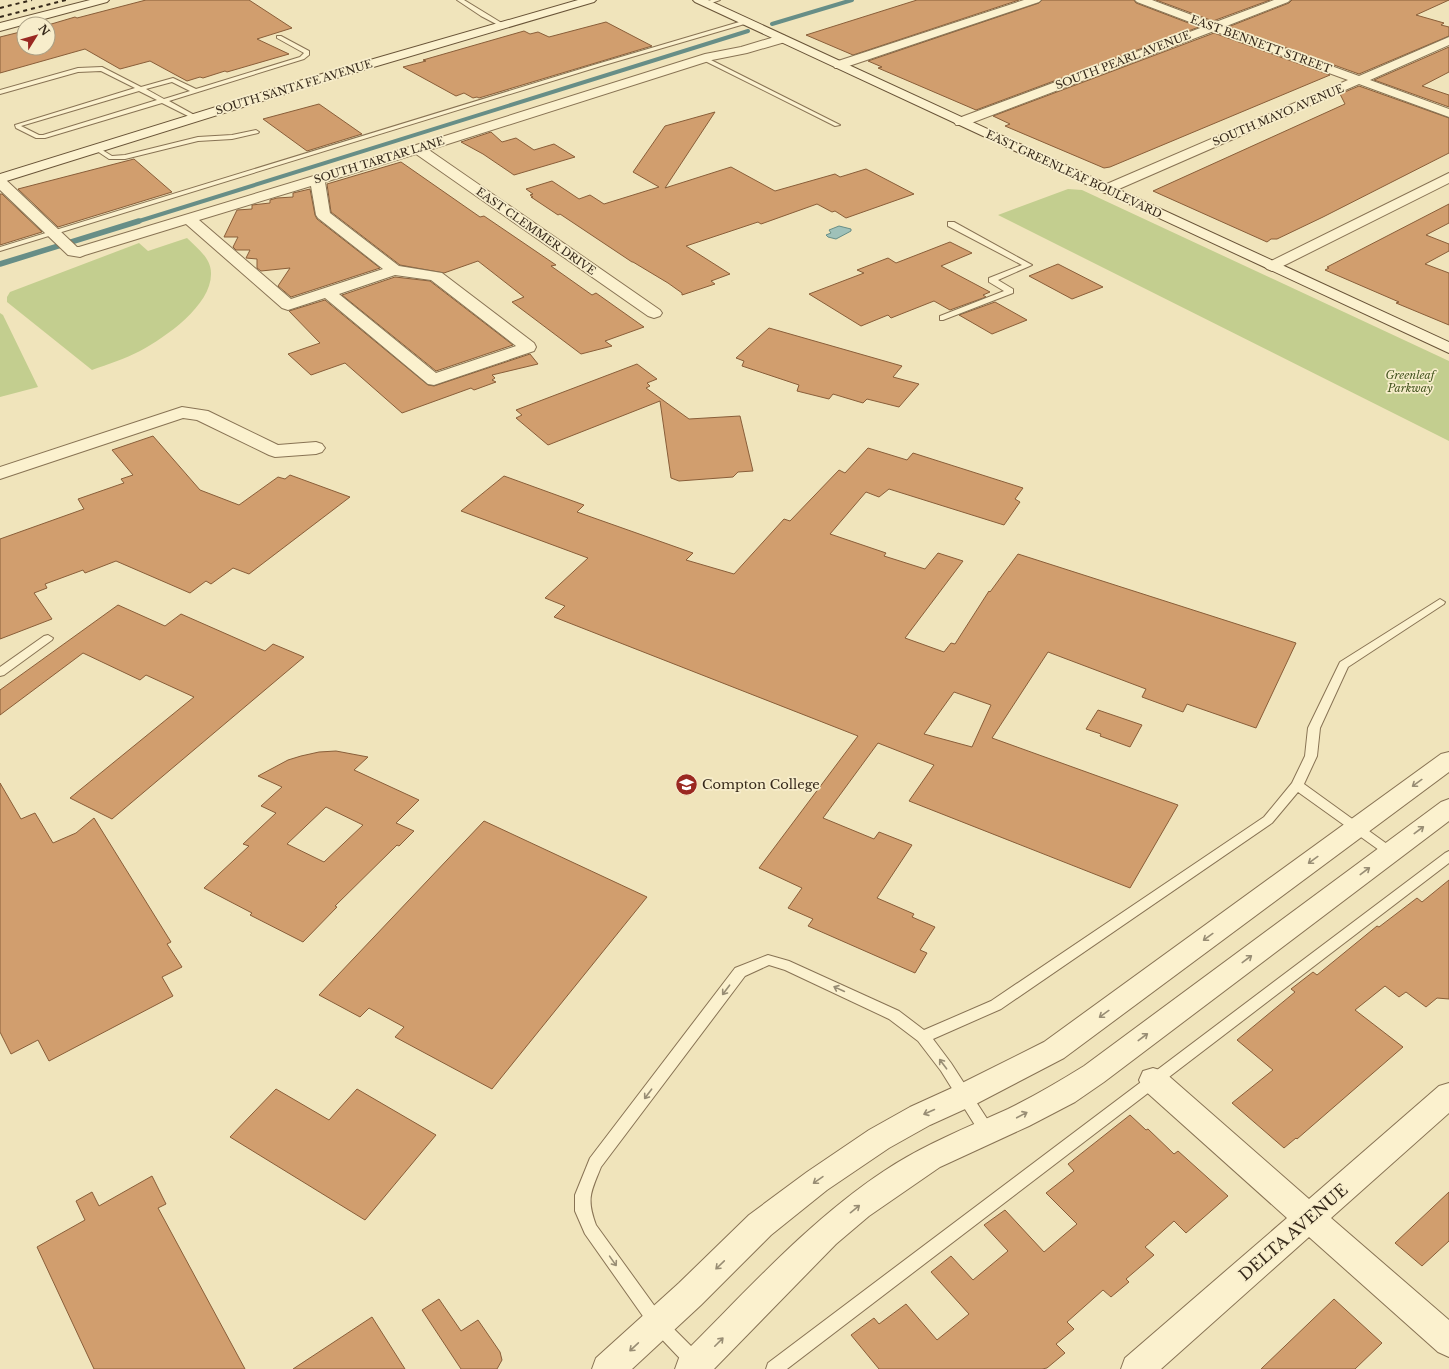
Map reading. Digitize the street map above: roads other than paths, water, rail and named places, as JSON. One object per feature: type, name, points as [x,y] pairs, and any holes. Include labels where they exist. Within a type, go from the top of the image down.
[{"type":"street","points":[[0,27],[103,0]]},
{"type":"street","name":"SOUTH SANTA FE AVENUE","points":[[0,180],[329,76],[590,0]]},
{"type":"street","points":[[839,66],[1034,0]]},
{"type":"street","name":"EAST BENNETT STREET","points":[[1141,0],[1449,112]]},
{"type":"street","name":"SOUTH PEARL AVENUE","points":[[961,122],[1284,0]]},
{"type":"street","name":"EAST GREENLEAF BOULEVARD","points":[[707,1],[781,39],[1449,348]]},
{"type":"street","name":"SOUTH TARTAR LANE","points":[[0,180],[54,235],[73,252],[80,252],[418,149],[703,58],[743,50],[781,39]]},
{"type":"street","name":"SOUTH MAYO AVENUE","points":[[1107,189],[1449,40]]},
{"type":"street","name":"EAST CLEMMER DRIVE","points":[[418,149],[654,313]]},
{"type":"street","points":[[1272,266],[1449,177]]},
{"type":"street","points":[[317,179],[324,215],[394,270]]},
{"type":"street","points":[[189,219],[288,305],[394,270],[436,276],[528,347],[434,380],[328,292]]},
{"type":"street","points":[[0,473],[182,412],[202,415],[275,451],[316,448]]},
{"type":"street","points":[[608,1369],[658,1324],[760,1225],[817,1181],[906,1124],[964,1096],[1060,1045],[1449,760]]},
{"type":"street","points":[[694,1366],[825,1234],[858,1206],[930,1158],[988,1133],[1064,1093],[1094,1074],[1449,808]]},
{"type":"street","points":[[1153,1080],[1449,1341]]},
{"type":"street","name":"DELTA AVENUE","points":[[1137,1369],[1449,1095]]},
{"type":"lane","points":[[460,0],[502,25]]},
{"type":"lane","points":[[0,249],[54,235],[592,67],[746,22]]},
{"type":"lane","points":[[196,91],[170,80],[18,124],[18,127],[38,137],[44,137],[196,91],[306,55],[307,52],[279,37]]},
{"type":"lane","points":[[703,58],[837,125]]},
{"type":"lane","points":[[0,92],[78,70],[102,69],[196,118]]},
{"type":"lane","points":[[97,149],[111,158],[125,157],[198,139],[232,137],[256,132]]},
{"type":"lane","points":[[943,318],[1010,291],[992,280],[1028,265],[951,224]]},
{"type":"lane","points":[[923,1037],[996,1005],[1268,820],[1297,785],[1311,756],[1314,728],[1344,666],[1440,602]]},
{"type":"lane","points":[[0,672],[48,638]]},
{"type":"lane","points":[[1297,785],[1390,852]]},
{"type":"lane","points":[[774,1369],[1449,856]]},
{"type":"lane","points":[[694,1366],[658,1324],[590,1229],[583,1211],[582,1195],[595,1163],[740,972],[768,960],[789,966],[894,1015],[923,1037],[946,1067],[988,1133]]},
{"type":"water","points":[[839,226],[851,229],[851,231],[836,239],[826,235],[831,233],[829,230]]},
{"type":"waterway","points":[[772,24],[852,0]]},
{"type":"waterway","points":[[136,222],[748,31]]},
{"type":"waterway","points":[[0,264],[139,221]]},
{"type":"railway","points":[[0,8],[32,0]]},
{"type":"railway","points":[[0,17],[66,0]]},
{"type":"place","name":"Compton College","points":[[687,784]]},
{"type":"park label","name":"Greenleaf Parkway","points":[[1410,381]]}]
